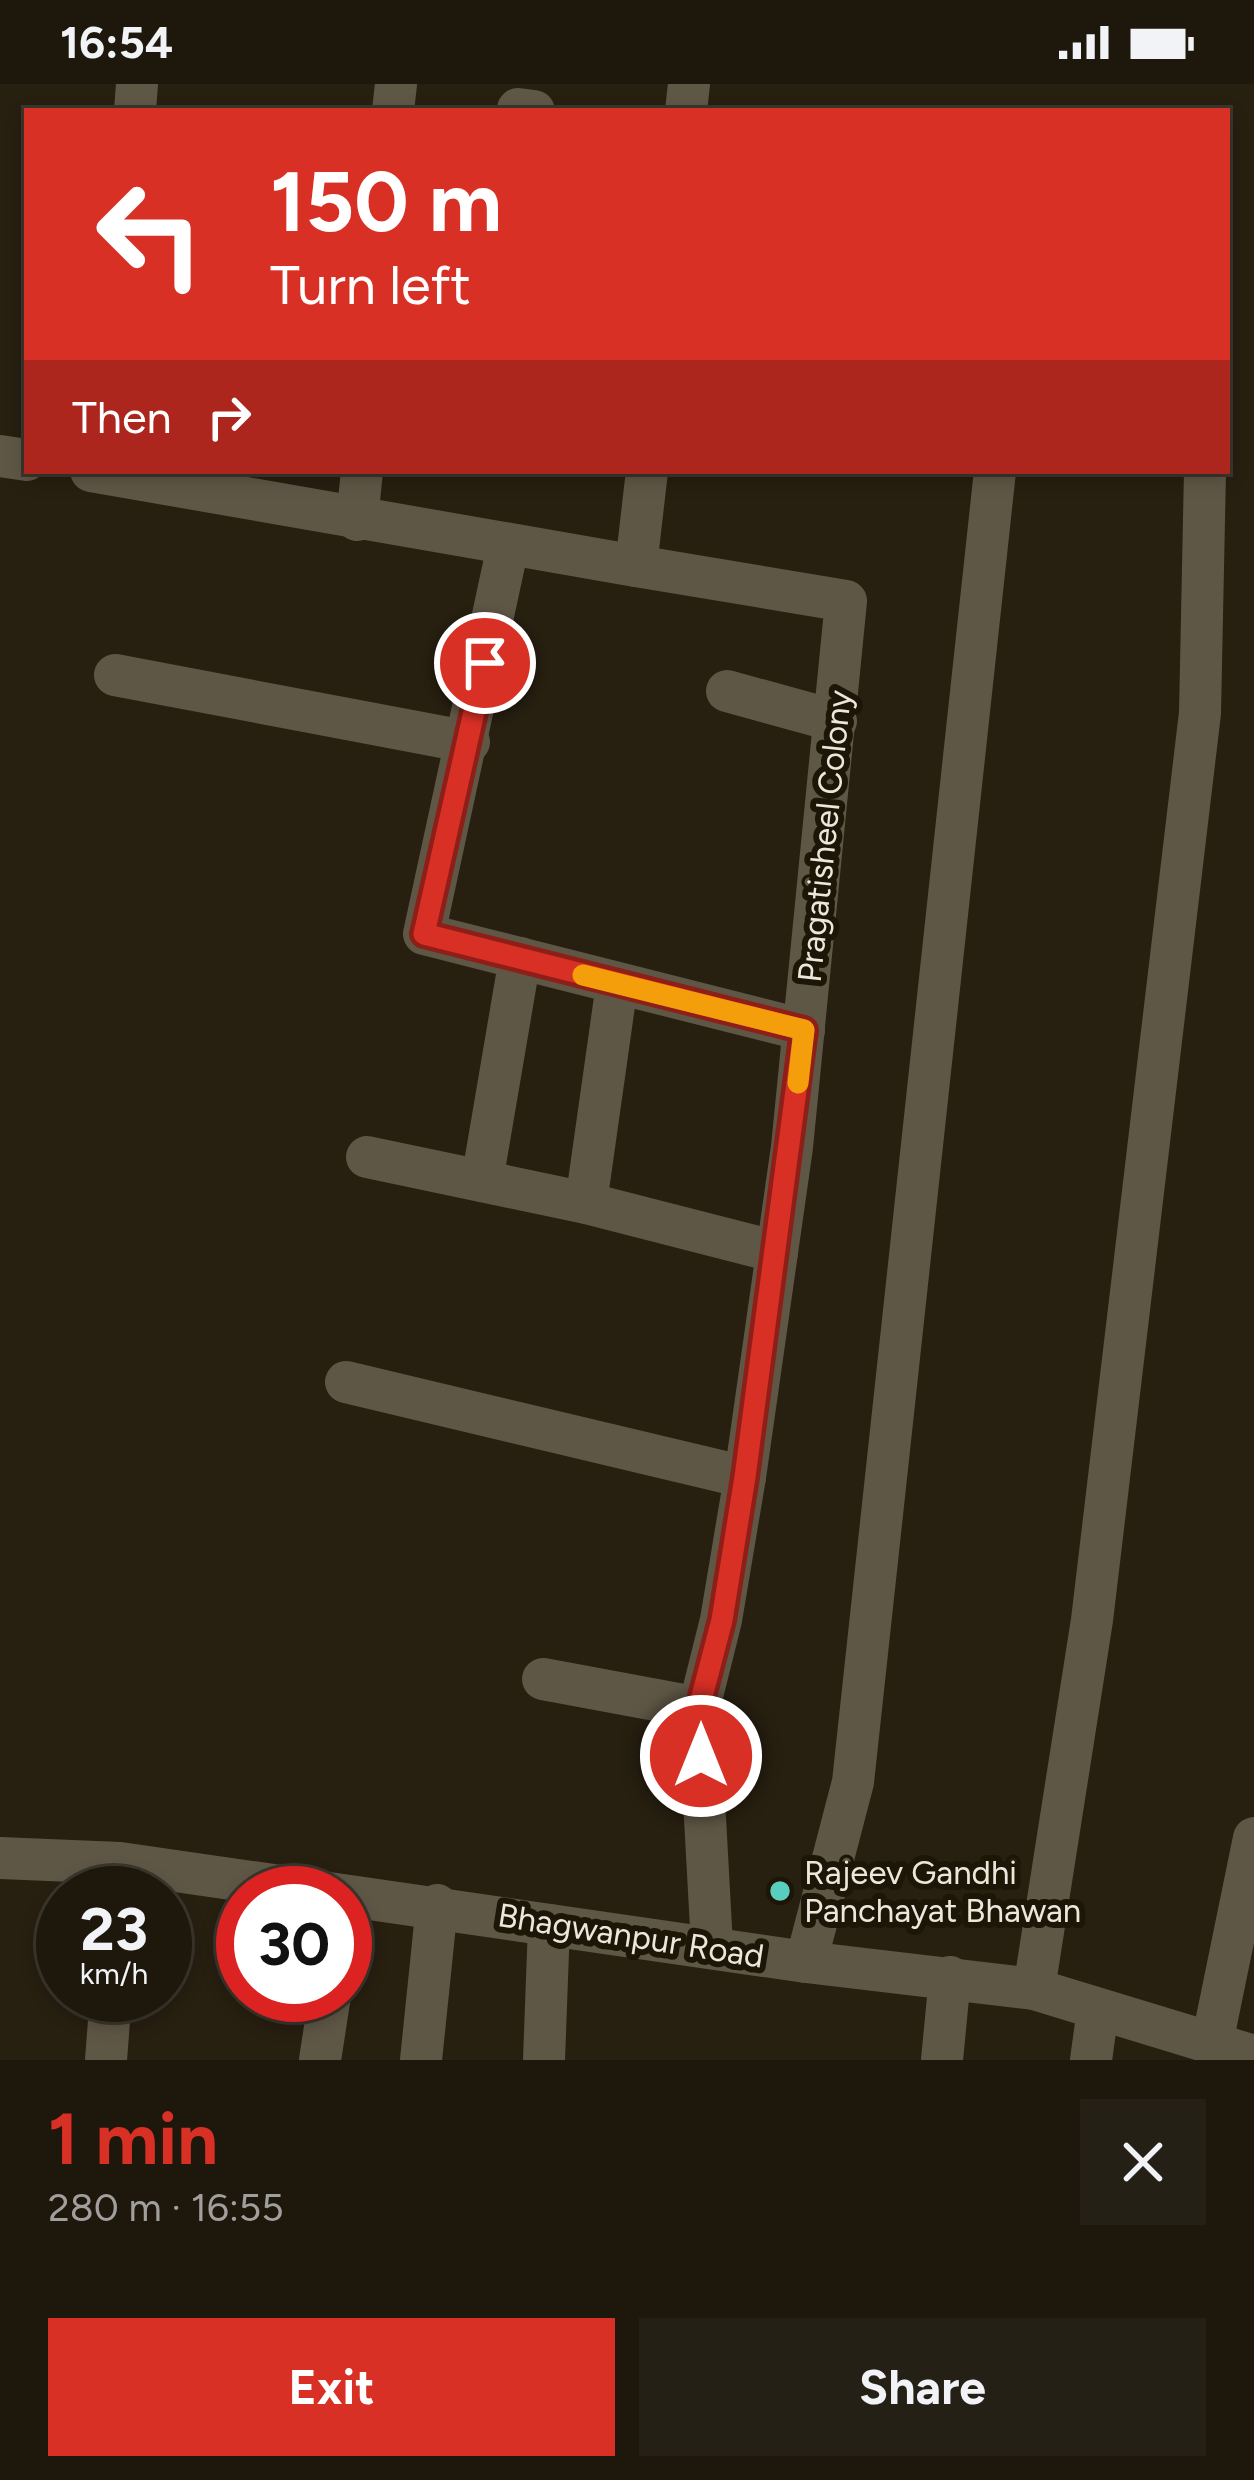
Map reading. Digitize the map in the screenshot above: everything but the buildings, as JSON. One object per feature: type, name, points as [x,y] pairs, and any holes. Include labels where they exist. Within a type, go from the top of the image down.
[{"type":"street","points":[[112,474],[636,566],[646,474]]},
{"type":"street","points":[[358,520],[362,474]]},
{"type":"street","points":[[806,1962],[853,1782],[995,474]]},
{"type":"street","points":[[1034,1989],[1092,1620],[1200,713],[1205,474]]},
{"type":"street","points":[[508,546],[470,742],[424,934],[804,1030]]},
{"type":"street","name":"Pragatisheel Colony","points":[[636,566],[846,601],[777,1252],[722,1620],[699,1708],[712,1946]]},
{"type":"street","points":[[115,675],[470,742]]},
{"type":"street","points":[[727,691],[836,721]]},
{"type":"street","points":[[482,1181],[520,958]]},
{"type":"street","points":[[586,1203],[617,984]]},
{"type":"street","points":[[367,1157],[586,1203],[777,1252]]},
{"type":"street","points":[[346,1382],[745,1477]]},
{"type":"street","points":[[543,1678],[699,1708]]},
{"type":"street","points":[[1213,2043],[1254,1838]]},
{"type":"street","name":"Bhagwanpur Road","points":[[0,1858],[48,1866]]},
{"type":"street","name":"Bhagwanpur Road","points":[[372,1897],[806,1962],[1034,1989],[1254,2056]]},
{"type":"street","points":[[421,2060],[437,1905]]},
{"type":"street","points":[[544,2060],[549,1925]]},
{"type":"street","points":[[942,2060],[950,1977]]},
{"type":"street","points":[[1091,2060],[1098,2009]]},
{"type":"street","points":[[106,2060],[109,2022]]},
{"type":"street","points":[[320,2060],[326,2022]]},
{"type":"slow traffic","points":[[583,975],[804,1030],[798,1083]]},
{"type":"place","name":"Rajeev Gandhi Panchayat Bhawan","points":[[780,1891]]},
{"type":"route","points":[[485,663],[424,934],[804,1030],[745,1477],[722,1620],[699,1708],[701,1756]]}]
